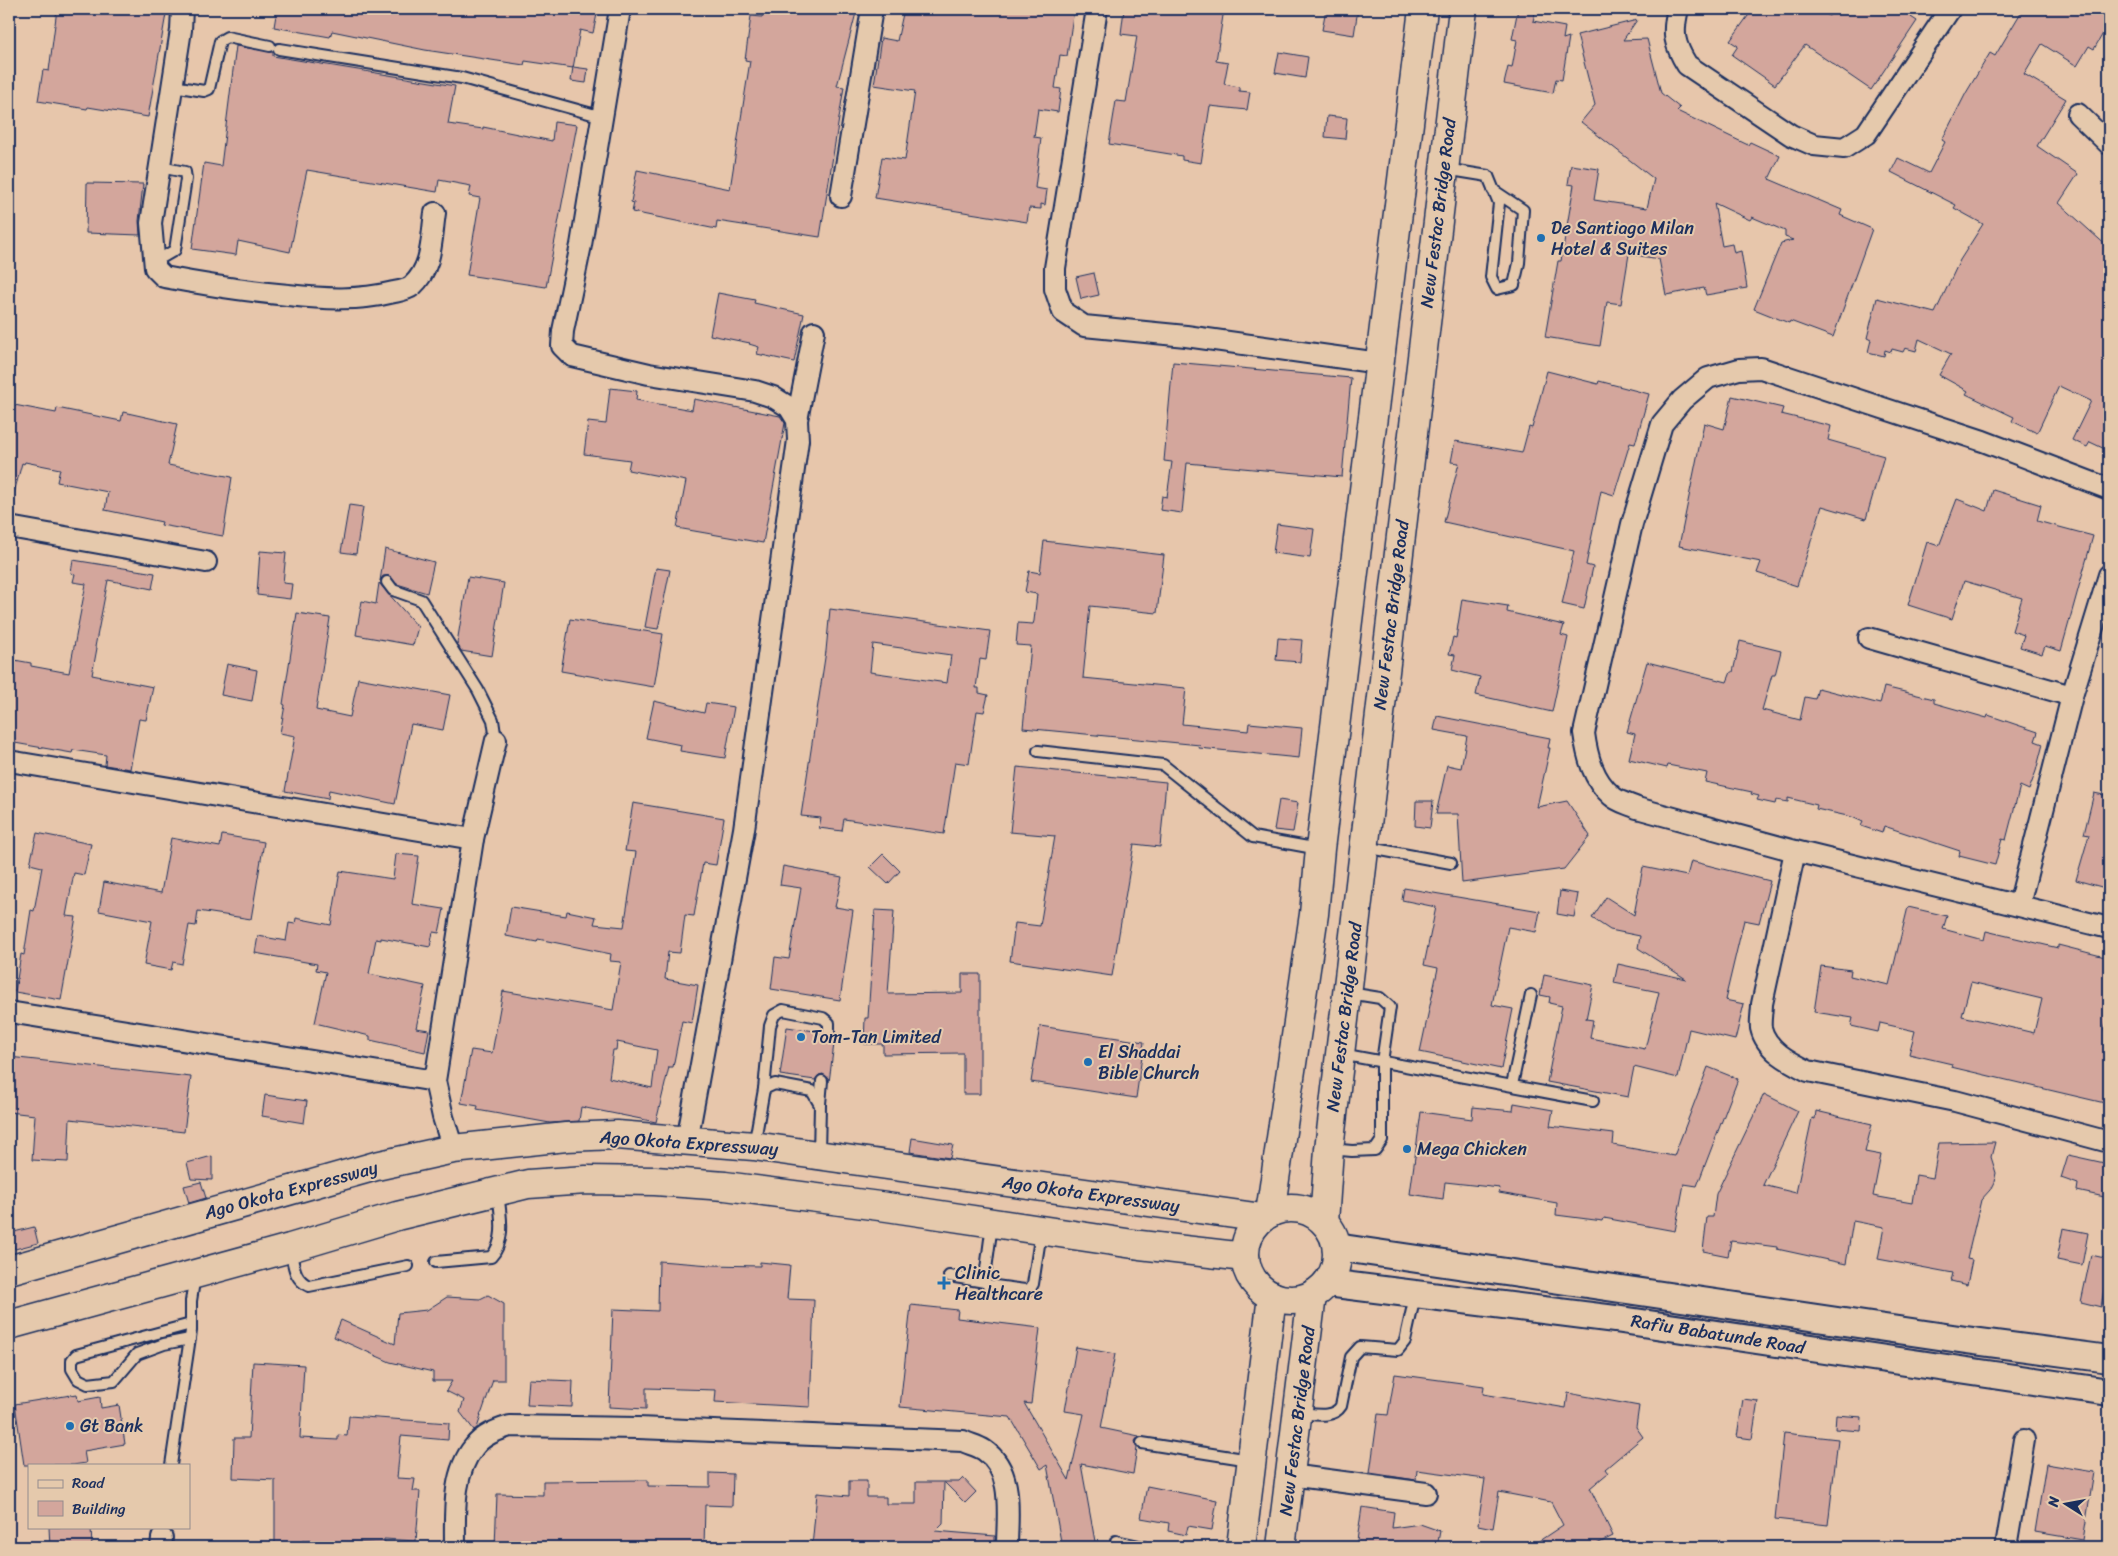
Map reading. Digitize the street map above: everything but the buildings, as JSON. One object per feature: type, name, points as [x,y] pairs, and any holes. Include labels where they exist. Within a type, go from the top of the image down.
[{"type":"main road","points":[[1266,1215],[1314,914],[1320,850],[1423,9]]},
{"type":"main road","name":"New Festac Bridge Road","points":[[1324,1222],[1329,1149],[1463,9]]},
{"type":"main road","points":[[1393,259],[1432,266]]},
{"type":"main road","name":"Ago Okota Expressway","points":[[9,1270],[376,1166],[453,1150],[566,1137],[618,1134],[754,1146],[1266,1215]]},
{"type":"main road","points":[[9,1325],[290,1248],[398,1216],[528,1184],[586,1180],[655,1181],[788,1194],[1140,1245],[1245,1257]]},
{"type":"main road","points":[[1288,1208],[1308,1211],[1324,1222],[1332,1233],[1337,1259],[1333,1272],[1319,1289],[1292,1300],[1272,1296],[1258,1287],[1249,1273],[1245,1257],[1246,1242],[1252,1229],[1266,1215],[1288,1208]]},
{"type":"main road","name":"New Festac Bridge Road","points":[[1281,1547],[1299,1413],[1319,1289]]},
{"type":"main road","points":[[1240,1547],[1272,1296]]},
{"type":"street","points":[[182,9],[182,30],[151,223],[155,268],[164,277],[231,290],[353,299],[386,294],[410,288],[429,263],[435,212]]},
{"type":"street","points":[[620,9],[581,245],[563,331],[562,346],[572,356],[649,374],[756,391],[773,396],[789,407],[797,420]]},
{"type":"street","points":[[840,196],[872,9]]},
{"type":"street","points":[[1096,9],[1055,268],[1055,289],[1063,312],[1084,326],[1186,336],[1379,363]]},
{"type":"street","points":[[1678,9],[1673,27],[1677,50],[1687,66],[1791,135],[1814,145],[1844,148],[1866,134],[1950,9]]},
{"type":"street","points":[[2078,114],[2109,144]]},
{"type":"street","points":[[687,1140],[744,829],[798,440],[797,420],[814,332]]},
{"type":"street","points":[[2109,489],[1983,441],[1761,368],[1739,369],[1708,378],[1682,400],[1662,424],[1632,524],[1584,733],[1588,758],[1598,781],[1613,797],[1637,808],[1795,851],[2109,928]]},
{"type":"street","points":[[9,527],[206,562]]},
{"type":"street","points":[[2019,905],[2072,696],[2105,606],[2109,575]]},
{"type":"street","points":[[1869,638],[2072,696]]},
{"type":"street","points":[[453,1150],[442,1117],[436,1081],[473,840],[496,740]]},
{"type":"street","points":[[9,761],[473,840]]},
{"type":"street","points":[[1795,851],[1762,1004],[1761,1028],[1772,1048],[1790,1062],[1808,1071],[1955,1101],[2109,1142]]},
{"type":"street","points":[[9,1012],[436,1081]]},
{"type":"street","name":"Rafiu Babatunde Road","points":[[1336,1246],[1966,1340],[2109,1359]]},
{"type":"street","name":"Rafiu Babatunde Road","points":[[1319,1289],[1415,1294],[1625,1320],[2109,1392]]},
{"type":"street","points":[[455,1547],[455,1501],[461,1471],[474,1447],[491,1432],[510,1426],[638,1428],[963,1441],[984,1450],[1000,1465],[1006,1486],[1007,1547]]},
{"type":"street","points":[[2006,1547],[2024,1440]]},
{"type":"street","points":[[1290,1475],[1426,1493]]},
{"type":"lane","points":[[173,86],[204,91],[208,89],[220,41],[222,38],[227,37],[274,47],[462,78],[603,117]]},
{"type":"lane","points":[[154,259],[163,257],[175,250],[186,179],[185,172],[160,167]]},
{"type":"lane","points":[[1444,169],[1488,176],[1493,190],[1499,203],[1491,276],[1497,289],[1514,285],[1519,263],[1523,210],[1493,190]]},
{"type":"lane","points":[[386,582],[393,590],[421,600],[478,690],[493,720],[496,740]]},
{"type":"lane","points":[[1038,751],[1163,765],[1253,837],[1320,850]]},
{"type":"lane","points":[[1364,847],[1451,863]]},
{"type":"lane","points":[[1329,1149],[1375,1150],[1382,1140],[1382,1062],[1390,1007],[1380,998],[1347,992]]},
{"type":"lane","points":[[1512,1085],[1532,995]]},
{"type":"lane","points":[[754,1146],[764,1088],[770,1026],[774,1015],[783,1010],[824,1018],[829,1024],[829,1033]]},
{"type":"lane","points":[[1340,1054],[1593,1101]]},
{"type":"lane","points":[[819,1155],[822,1081]]},
{"type":"lane","points":[[764,1088],[775,1084],[812,1091],[820,1105]]},
{"type":"lane","points":[[436,1262],[491,1257],[498,1250],[501,1234],[498,1191]]},
{"type":"lane","points":[[985,1282],[992,1223]]},
{"type":"lane","points":[[948,1276],[985,1282],[988,1285],[1030,1289],[1033,1284],[1041,1230]]},
{"type":"lane","points":[[290,1248],[296,1277],[309,1286],[408,1266]]},
{"type":"lane","points":[[171,1464],[190,1339],[191,1301],[196,1273]]},
{"type":"lane","points":[[1299,1413],[1331,1414],[1338,1412],[1341,1406],[1351,1357],[1360,1347],[1398,1350],[1402,1347],[1415,1294]]},
{"type":"lane","points":[[190,1339],[164,1344],[137,1354],[114,1381],[88,1384],[78,1379],[72,1368],[72,1360],[76,1355],[191,1324]]},
{"type":"lane","points":[[1142,1443],[1251,1460]]},
{"type":"lane","points":[[1116,1541],[1144,1547]]},
{"type":"place","name":"De Santiago Milan Hotel & Suites","points":[[1541,238]]},
{"type":"place","name":"Tom-Tan Limited","points":[[801,1037]]},
{"type":"place","name":"El Shaddai Bible Church","points":[[1088,1062]]},
{"type":"place","name":"Mega Chicken","points":[[1407,1149]]},
{"type":"place","name":"Clinic Healthcare","points":[[944,1283]]},
{"type":"place","name":"Gt Bank","points":[[70,1426]]}]
